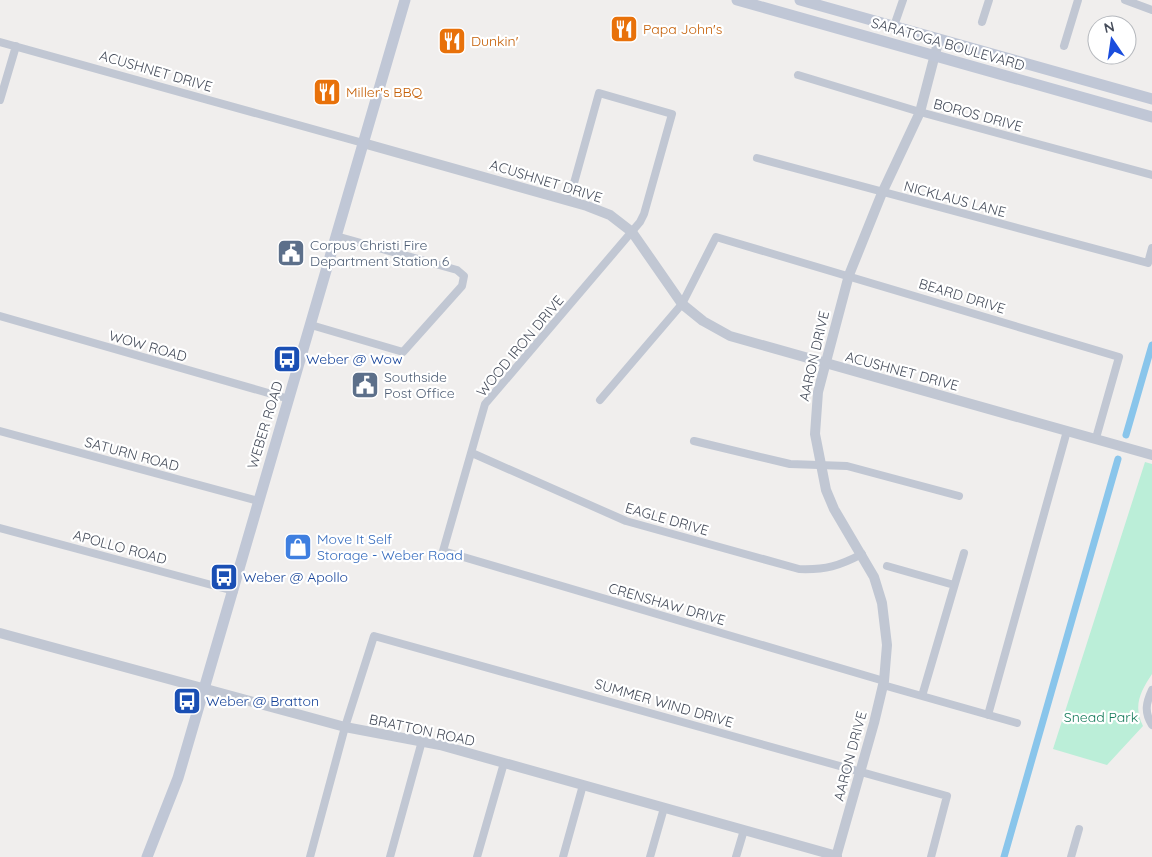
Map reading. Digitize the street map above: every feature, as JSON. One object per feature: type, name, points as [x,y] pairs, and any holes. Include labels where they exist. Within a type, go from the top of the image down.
[{"type":"main road","name":"WEBER ROAD","points":[[147,857],[178,778],[405,0]]},
{"type":"main road","name":"SARATOGA BOULEVARD","points":[[737,0],[1152,117]]},
{"type":"main road","name":"SARATOGA BOULEVARD","points":[[800,0],[1152,99]]},
{"type":"street","points":[[894,26],[903,0]]},
{"type":"street","points":[[982,22],[989,0]]},
{"type":"street","points":[[1064,46],[1078,0]]},
{"type":"street","points":[[1125,0],[1152,10]]},
{"type":"street","name":"AARON DRIVE","points":[[837,856],[883,683],[887,645],[882,603],[874,577],[834,509],[820,465],[815,434],[816,410],[824,364],[849,276],[882,193],[920,112],[939,38]]},
{"type":"street","name":"ACUSHNET DRIVE","points":[[0,42],[568,201],[610,215],[632,232],[682,304],[703,321],[730,336],[1152,455]]},
{"type":"street","points":[[0,100],[16,46]]},
{"type":"street","name":"BOROS DRIVE","points":[[798,75],[920,112],[1152,175]]},
{"type":"street","name":"WOOD IRON DRIVE","points":[[444,551],[485,404],[632,232],[644,214],[672,114],[598,93],[568,201]]},
{"type":"street","name":"NICKLAUS LANE","points":[[758,158],[882,193],[1148,263],[1152,248]]},
{"type":"street","points":[[311,325],[403,352],[462,286],[464,276],[457,270],[336,236]]},
{"type":"street","name":"BEARD DRIVE","points":[[682,304],[716,237],[1119,357],[1096,438]]},
{"type":"street","points":[[600,400],[682,304]]},
{"type":"street","name":"WOW ROAD","points":[[0,316],[289,399]]},
{"type":"street","name":"SATURN ROAD","points":[[0,431],[258,501]]},
{"type":"street","points":[[988,715],[1067,431]]},
{"type":"street","points":[[694,441],[790,464],[846,466],[959,496]]},
{"type":"street","name":"EAGLE DRIVE","points":[[472,453],[626,521],[799,569],[817,570],[837,567],[862,554]]},
{"type":"street","name":"APOLLO ROAD","points":[[0,528],[234,591]]},
{"type":"street","name":"CRENSHAW DRIVE","points":[[444,551],[922,696],[1018,723]]},
{"type":"street","points":[[922,696],[964,553]]},
{"type":"street","points":[[887,566],[954,585]]},
{"type":"street","name":"BRATTON ROAD","points":[[0,633],[345,727],[422,741],[837,856]]},
{"type":"street","name":"SUMMER WIND DRIVE","points":[[345,727],[374,636],[947,796],[931,857]]},
{"type":"street","points":[[1152,690],[1147,700],[1146,710],[1152,725]]},
{"type":"street","points":[[310,857],[345,727]]},
{"type":"street","points":[[390,857],[422,741]]},
{"type":"street","points":[[477,857],[504,763]]},
{"type":"street","points":[[563,857],[583,785]]},
{"type":"street","points":[[650,857],[664,808]]},
{"type":"street","points":[[1071,857],[1079,829]]},
{"type":"street","points":[[736,857],[744,830]]},
{"type":"green space","name":"Snead Park","points":[[1145,462],[1152,464],[1152,674],[1139,699],[1138,712],[1143,726],[1107,765],[1053,749]]},
{"type":"waterway","points":[[1126,435],[1152,345]]},
{"type":"waterway","points":[[1004,857],[1118,459]]},
{"type":"place","name":"Papa John's","points":[[624,29]]},
{"type":"place","name":"Dunkin'","points":[[452,41]]},
{"type":"place","name":"Miller's BBQ","points":[[327,92]]},
{"type":"place","name":"Corpus Christi Fire Department Station 6","points":[[291,253]]},
{"type":"place","name":"Weber @ Wow","points":[[287,359]]},
{"type":"place","name":"Southside Post Office","points":[[365,385]]},
{"type":"place","name":"Move It Self Storage - Weber Road","points":[[298,547]]},
{"type":"place","name":"Weber @ Apollo","points":[[224,577]]},
{"type":"place","name":"Weber @ Bratton","points":[[187,701]]}]
